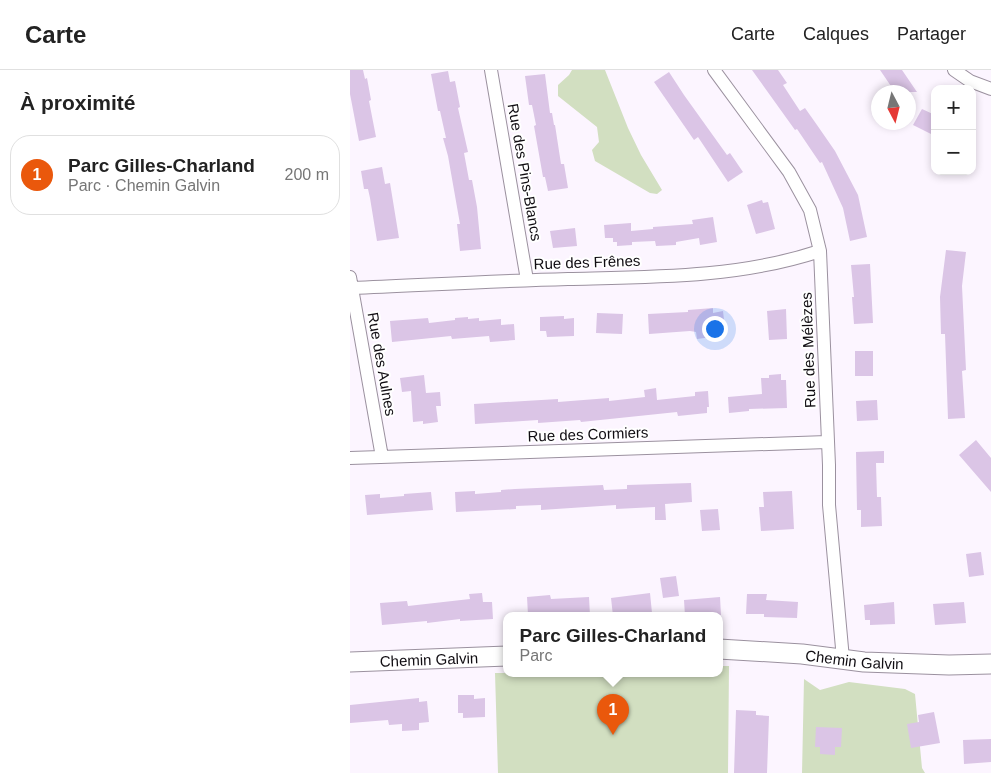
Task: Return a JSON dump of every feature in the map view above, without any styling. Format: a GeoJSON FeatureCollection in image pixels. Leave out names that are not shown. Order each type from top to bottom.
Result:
{"type":"FeatureCollection","features":[{"type":"Feature","properties":{"kind":"street","name":"Rue des Pins-Blancs"},"geometry":{"type":"LineString","coordinates":[[491,70],[527,280]]}},
{"type":"Feature","properties":{"kind":"street","name":"Rue des Mélèzes"},"geometry":{"type":"LineString","coordinates":[[714,70],[793,179],[810,210],[820,250],[829,505],[843,660]]}},
{"type":"Feature","properties":{"kind":"street"},"geometry":{"type":"LineString","coordinates":[[954,70],[970,81],[991,89]]}},
{"type":"Feature","properties":{"kind":"street","name":"Rue des Frênes"},"geometry":{"type":"LineString","coordinates":[[351,282],[692,276],[759,267],[793,260],[820,250]]}},
{"type":"Feature","properties":{"kind":"street","name":"Rue des Aulnes"},"geometry":{"type":"LineString","coordinates":[[351,282],[382,457]]}},
{"type":"Feature","properties":{"kind":"street","name":"Rue des Cormiers"},"geometry":{"type":"LineString","coordinates":[[350,458],[827,442]]}},
{"type":"Feature","properties":{"kind":"street","name":"Chemin Galvin"},"geometry":{"type":"LineString","coordinates":[[723,649],[802,654],[843,660],[901,664],[991,664]]}},
{"type":"Feature","properties":{"kind":"street","name":"Chemin Galvin"},"geometry":{"type":"LineString","coordinates":[[350,662],[503,656]]}},
{"type":"Feature","properties":{"kind":"green space"},"geometry":{"type":"Polygon","coordinates":[[[572,70],[605,70],[628,128],[641,155],[662,190],[657,194],[650,193],[595,161],[592,150],[599,142],[597,127],[558,96],[558,85],[572,70]]]}},
{"type":"Feature","properties":{"kind":"green space"},"geometry":{"type":"Polygon","coordinates":[[[723,666],[729,666],[728,773],[498,773],[495,673],[503,673],[503,677],[723,677],[723,666]]]}},
{"type":"Feature","properties":{"kind":"green space"},"geometry":{"type":"Polygon","coordinates":[[[804,679],[820,690],[849,682],[905,689],[915,694],[922,768],[925,773],[802,773],[804,679]]]}},
{"type":"Feature","properties":{"kind":"building"},"geometry":{"type":"Polygon","coordinates":[[[350,70],[363,70],[365,79],[367,78],[376,137],[359,141],[350,94],[350,70]]]}},
{"type":"Feature","properties":{"kind":"building"},"geometry":{"type":"Polygon","coordinates":[[[752,70],[778,70],[787,83],[783,85],[800,111],[805,108],[835,151],[858,195],[867,237],[850,241],[843,208],[822,162],[820,163],[797,129],[795,130],[752,70]]]}},
{"type":"Feature","properties":{"kind":"building"},"geometry":{"type":"Polygon","coordinates":[[[880,70],[902,70],[912,85],[890,85],[880,70]]]}},
{"type":"Feature","properties":{"kind":"building"},"geometry":{"type":"Polygon","coordinates":[[[448,71],[450,82],[455,81],[460,107],[458,108],[468,152],[464,153],[477,207],[481,249],[460,251],[457,224],[460,224],[443,138],[446,138],[440,111],[438,111],[431,74],[448,71]]]}},
{"type":"Feature","properties":{"kind":"building"},"geometry":{"type":"Polygon","coordinates":[[[669,72],[727,155],[730,153],[743,172],[728,182],[698,137],[694,140],[654,82],[669,72]]]}},
{"type":"Feature","properties":{"kind":"building"},"geometry":{"type":"Polygon","coordinates":[[[545,74],[550,113],[552,113],[555,125],[561,164],[564,164],[568,188],[548,191],[545,177],[543,177],[534,126],[536,125],[532,105],[529,105],[525,76],[545,74]]]}},
{"type":"Feature","properties":{"kind":"building"},"geometry":{"type":"Polygon","coordinates":[[[922,109],[931,113],[931,134],[916,126],[916,120],[922,109]]]}},
{"type":"Feature","properties":{"kind":"building"},"geometry":{"type":"Polygon","coordinates":[[[382,167],[385,184],[390,183],[399,238],[377,241],[368,189],[364,189],[361,171],[382,167]]]}},
{"type":"Feature","properties":{"kind":"building"},"geometry":{"type":"Polygon","coordinates":[[[762,200],[763,203],[768,202],[775,229],[756,234],[747,205],[762,200]]]}},
{"type":"Feature","properties":{"kind":"building"},"geometry":{"type":"Polygon","coordinates":[[[713,217],[717,242],[700,245],[699,238],[676,242],[676,245],[656,246],[655,241],[632,242],[632,245],[617,246],[617,242],[613,242],[613,238],[605,238],[604,225],[631,223],[631,231],[653,229],[653,227],[693,224],[692,220],[713,217]]]}},
{"type":"Feature","properties":{"kind":"building"},"geometry":{"type":"Polygon","coordinates":[[[575,228],[577,246],[553,248],[550,231],[575,228]]]}},
{"type":"Feature","properties":{"kind":"building"},"geometry":{"type":"Polygon","coordinates":[[[946,250],[966,252],[962,286],[966,370],[962,371],[965,418],[948,419],[945,334],[941,334],[940,297],[946,250]]]}},
{"type":"Feature","properties":{"kind":"building"},"geometry":{"type":"Polygon","coordinates":[[[870,264],[873,323],[854,324],[851,265],[870,264]]]}},
{"type":"Feature","properties":{"kind":"building"},"geometry":{"type":"Polygon","coordinates":[[[713,308],[713,313],[723,311],[725,329],[711,330],[712,337],[697,339],[696,332],[690,331],[649,334],[648,314],[688,312],[688,310],[713,308]]]}},
{"type":"Feature","properties":{"kind":"building"},"geometry":{"type":"Polygon","coordinates":[[[786,309],[787,339],[769,340],[767,311],[786,309]]]}},
{"type":"Feature","properties":{"kind":"building"},"geometry":{"type":"Polygon","coordinates":[[[597,313],[623,314],[622,334],[596,333],[597,313]]]}},
{"type":"Feature","properties":{"kind":"building"},"geometry":{"type":"Polygon","coordinates":[[[564,316],[564,319],[574,318],[574,336],[547,337],[546,331],[540,331],[540,317],[564,316]]]}},
{"type":"Feature","properties":{"kind":"building"},"geometry":{"type":"Polygon","coordinates":[[[468,317],[468,319],[479,318],[479,321],[501,319],[501,325],[514,324],[515,340],[490,342],[489,336],[452,339],[451,336],[392,342],[390,321],[428,318],[429,323],[468,317]]]}},
{"type":"Feature","properties":{"kind":"building"},"geometry":{"type":"Polygon","coordinates":[[[855,351],[873,351],[873,376],[855,376],[855,351]]]}},
{"type":"Feature","properties":{"kind":"building"},"geometry":{"type":"Polygon","coordinates":[[[781,374],[781,380],[786,380],[787,408],[749,409],[749,411],[729,413],[728,397],[762,394],[761,378],[769,378],[769,375],[781,374]]]}},
{"type":"Feature","properties":{"kind":"building"},"geometry":{"type":"Polygon","coordinates":[[[424,375],[426,393],[440,392],[441,406],[436,406],[438,422],[423,424],[423,421],[413,422],[411,391],[402,392],[400,378],[424,375]]]}},
{"type":"Feature","properties":{"kind":"building"},"geometry":{"type":"Polygon","coordinates":[[[656,388],[657,400],[695,396],[695,392],[708,391],[709,407],[707,407],[707,413],[678,416],[677,412],[581,422],[580,420],[538,423],[538,420],[475,424],[474,404],[558,399],[558,402],[609,398],[609,401],[645,397],[644,390],[656,388]]]}},
{"type":"Feature","properties":{"kind":"building"},"geometry":{"type":"Polygon","coordinates":[[[877,400],[878,420],[857,421],[856,401],[877,400]]]}},
{"type":"Feature","properties":{"kind":"building"},"geometry":{"type":"Polygon","coordinates":[[[976,440],[991,458],[991,492],[959,455],[976,440]]]}},
{"type":"Feature","properties":{"kind":"building"},"geometry":{"type":"Polygon","coordinates":[[[884,451],[884,463],[876,463],[877,497],[881,497],[882,526],[861,527],[861,510],[857,510],[856,452],[884,451]]]}},
{"type":"Feature","properties":{"kind":"building"},"geometry":{"type":"Polygon","coordinates":[[[691,483],[692,502],[665,504],[666,520],[655,520],[655,507],[616,509],[616,505],[541,510],[541,505],[516,506],[516,509],[456,512],[455,492],[475,491],[475,494],[515,489],[603,485],[604,490],[627,489],[627,485],[691,483]]]}},
{"type":"Feature","properties":{"kind":"building"},"geometry":{"type":"Polygon","coordinates":[[[792,491],[794,529],[761,531],[759,507],[764,507],[763,492],[792,491]]]}},
{"type":"Feature","properties":{"kind":"building"},"geometry":{"type":"Polygon","coordinates":[[[431,492],[433,510],[367,515],[365,495],[380,494],[380,498],[431,492]]]}},
{"type":"Feature","properties":{"kind":"building"},"geometry":{"type":"Polygon","coordinates":[[[718,509],[720,530],[702,531],[700,510],[718,509]]]}},
{"type":"Feature","properties":{"kind":"building"},"geometry":{"type":"Polygon","coordinates":[[[981,552],[984,575],[969,577],[966,554],[981,552]]]}},
{"type":"Feature","properties":{"kind":"building"},"geometry":{"type":"Polygon","coordinates":[[[676,576],[679,596],[663,598],[660,578],[676,576]]]}},
{"type":"Feature","properties":{"kind":"building"},"geometry":{"type":"Polygon","coordinates":[[[482,593],[483,602],[492,602],[493,619],[460,621],[460,619],[382,625],[380,603],[407,601],[408,606],[470,599],[469,594],[482,593]]]}},
{"type":"Feature","properties":{"kind":"building"},"geometry":{"type":"Polygon","coordinates":[[[650,593],[652,612],[613,612],[611,598],[650,593]]]}},
{"type":"Feature","properties":{"kind":"building"},"geometry":{"type":"Polygon","coordinates":[[[747,594],[767,594],[766,600],[798,602],[797,618],[764,617],[764,614],[746,614],[747,594]]]}},
{"type":"Feature","properties":{"kind":"building"},"geometry":{"type":"Polygon","coordinates":[[[550,595],[551,599],[589,597],[590,612],[528,612],[527,597],[550,595]]]}},
{"type":"Feature","properties":{"kind":"building"},"geometry":{"type":"Polygon","coordinates":[[[720,597],[721,612],[685,612],[684,600],[720,597]]]}},
{"type":"Feature","properties":{"kind":"building"},"geometry":{"type":"Polygon","coordinates":[[[894,602],[895,624],[870,625],[870,620],[865,620],[864,605],[894,602]]]}},
{"type":"Feature","properties":{"kind":"building"},"geometry":{"type":"Polygon","coordinates":[[[964,602],[966,623],[935,625],[933,604],[964,602]]]}},
{"type":"Feature","properties":{"kind":"building"},"geometry":{"type":"Polygon","coordinates":[[[458,695],[474,695],[474,699],[485,698],[485,717],[463,718],[463,713],[458,713],[458,695]]]}},
{"type":"Feature","properties":{"kind":"building"},"geometry":{"type":"Polygon","coordinates":[[[419,698],[419,702],[427,701],[429,722],[419,723],[419,730],[402,731],[402,724],[389,725],[388,720],[350,723],[350,705],[419,698]]]}},
{"type":"Feature","properties":{"kind":"building"},"geometry":{"type":"Polygon","coordinates":[[[736,710],[756,711],[756,715],[769,716],[767,773],[734,773],[736,710]]]}},
{"type":"Feature","properties":{"kind":"building"},"geometry":{"type":"Polygon","coordinates":[[[934,712],[940,743],[911,748],[907,724],[919,722],[918,715],[934,712]]]}},
{"type":"Feature","properties":{"kind":"building"},"geometry":{"type":"Polygon","coordinates":[[[816,727],[842,728],[841,747],[835,747],[835,755],[820,754],[820,747],[815,747],[816,727]]]}},
{"type":"Feature","properties":{"kind":"building"},"geometry":{"type":"Polygon","coordinates":[[[991,739],[991,762],[964,764],[963,740],[991,739]]]}},
{"type":"Feature","properties":{"kind":"place","name":"Parc Gilles-Charland"},"geometry":{"type":"Point","coordinates":[613,735]}}]}
